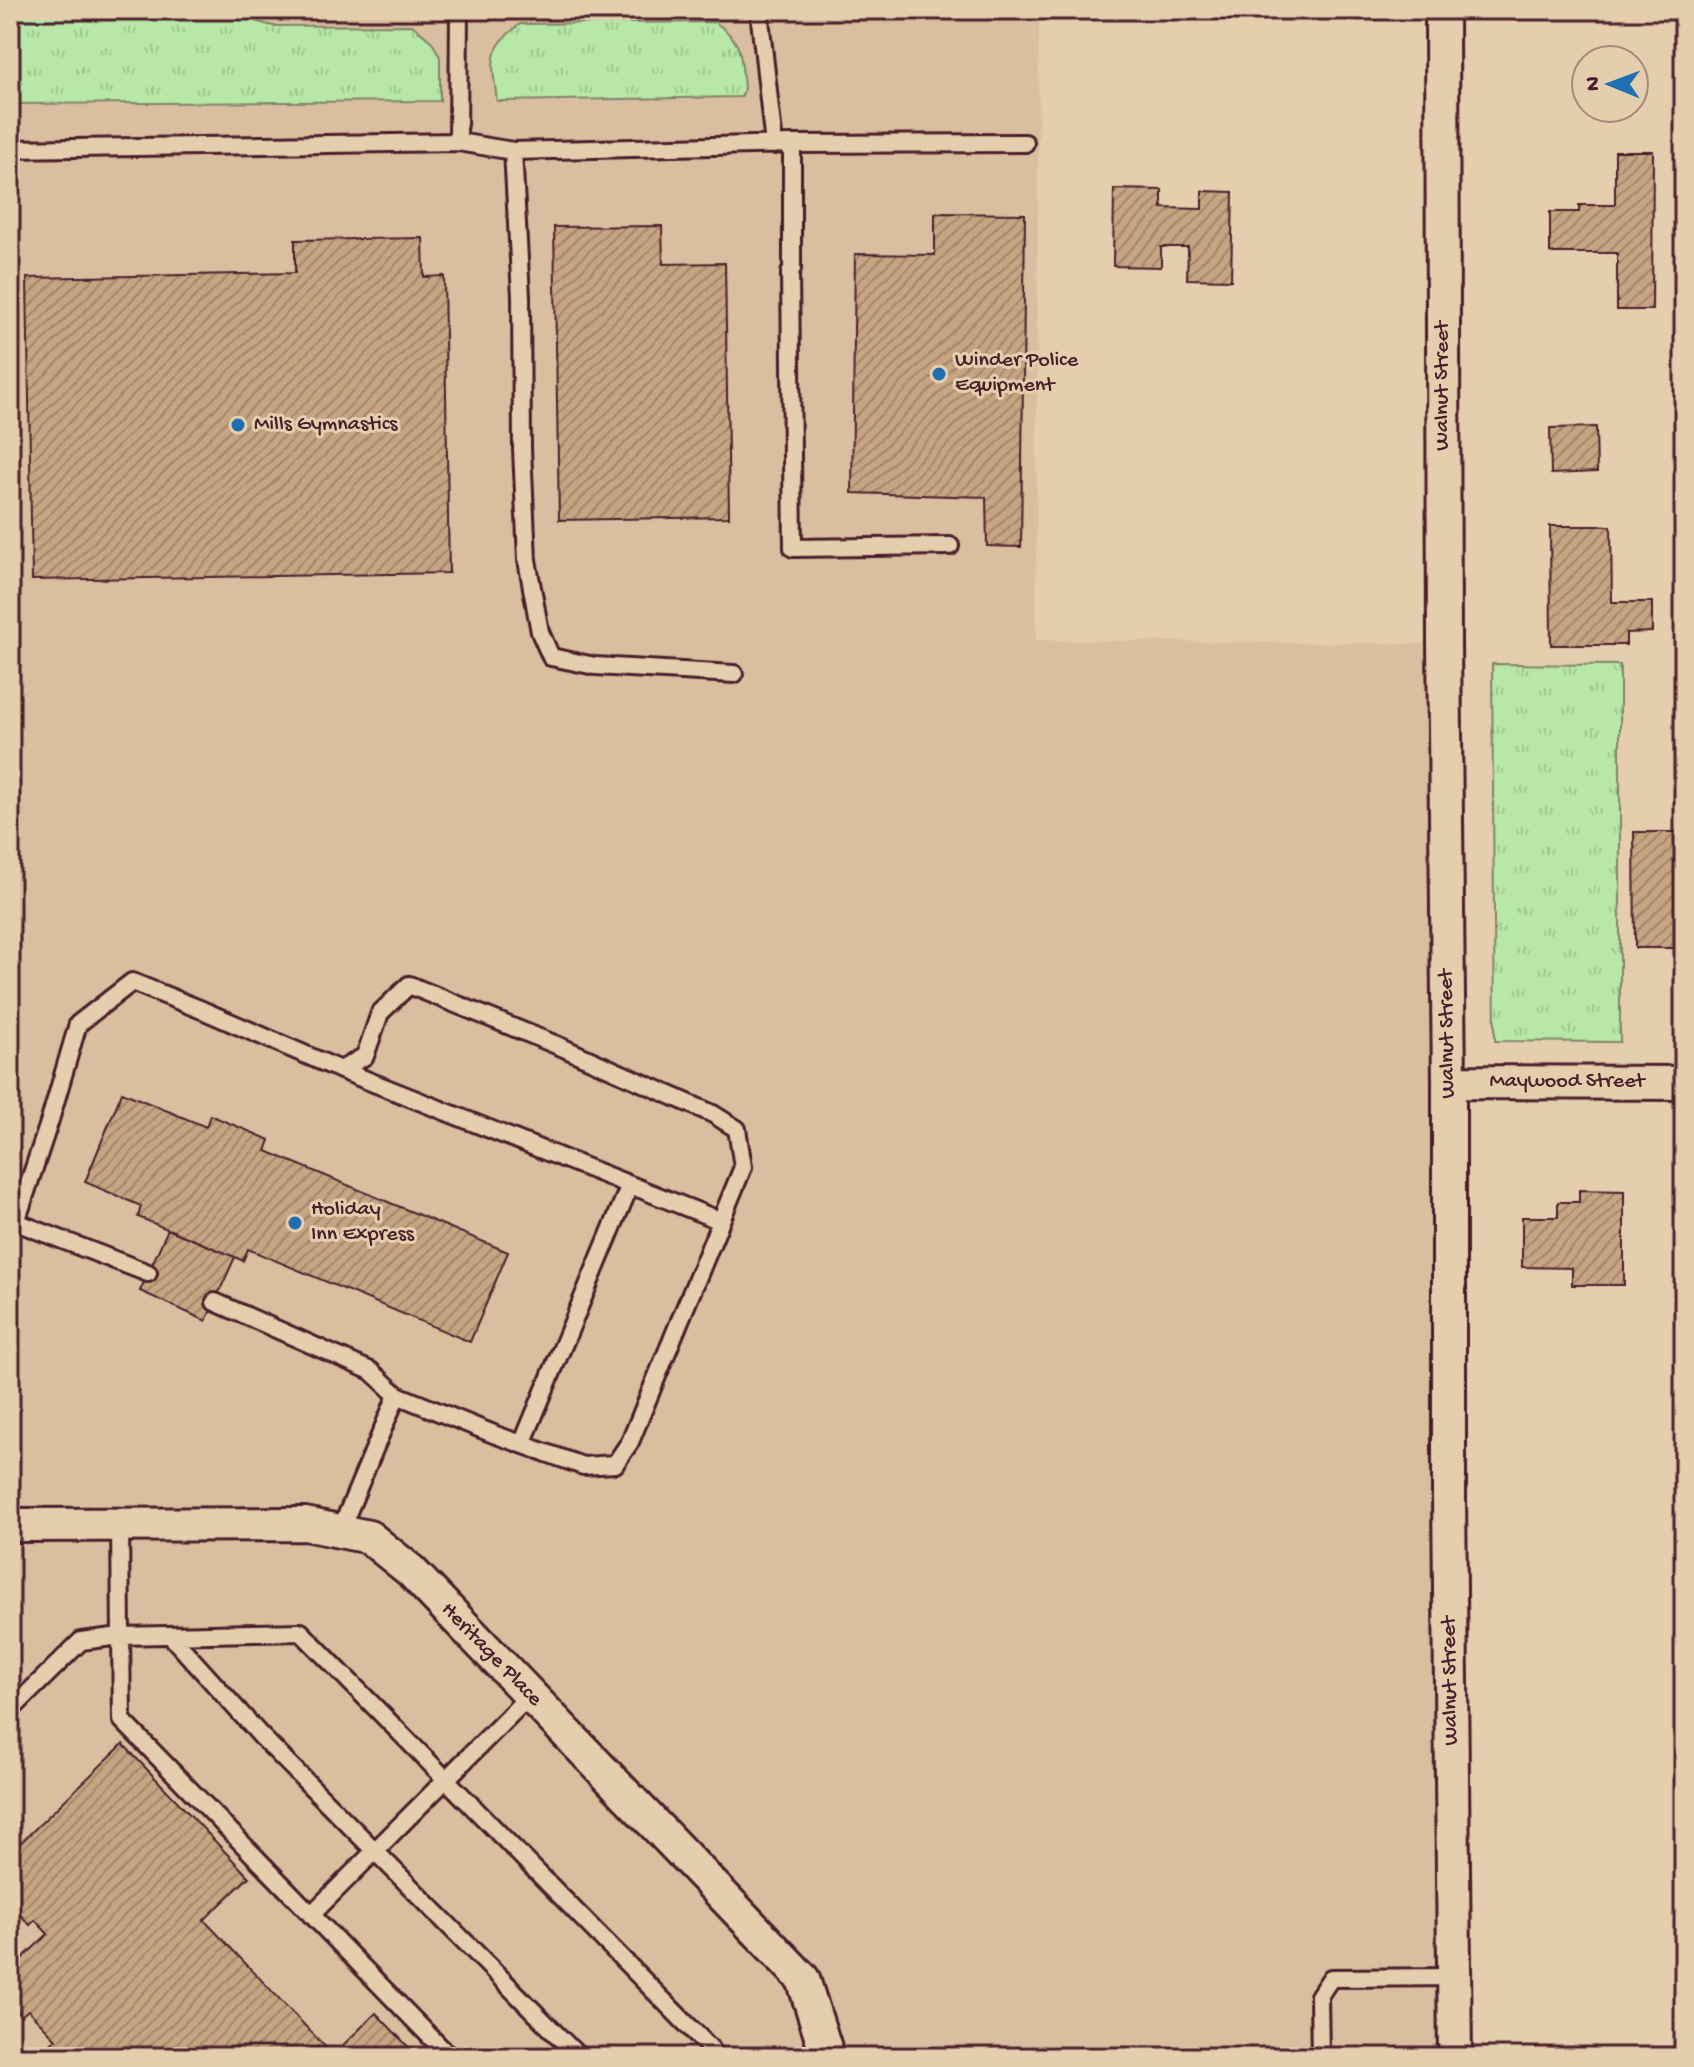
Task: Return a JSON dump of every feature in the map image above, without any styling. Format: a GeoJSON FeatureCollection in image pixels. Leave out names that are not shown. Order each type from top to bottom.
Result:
{"type":"FeatureCollection","features":[{"type":"Feature","properties":{"kind":"street","name":"Walnut Street"},"geometry":{"type":"LineString","coordinates":[[1442,10],[1449,1497],[1455,2057]]}},
{"type":"Feature","properties":{"kind":"street","name":"Maywood Street"},"geometry":{"type":"LineString","coordinates":[[1449,1082],[1684,1083]]}},
{"type":"Feature","properties":{"kind":"street","name":"Heritage Place"},"geometry":{"type":"LineString","coordinates":[[10,1525],[305,1524],[369,1537],[411,1571],[803,1979],[825,2048],[825,2057]]}},
{"type":"Feature","properties":{"kind":"lane"},"geometry":{"type":"LineString","coordinates":[[458,142],[459,10]]}},
{"type":"Feature","properties":{"kind":"lane"},"geometry":{"type":"LineString","coordinates":[[759,10],[774,145]]}},
{"type":"Feature","properties":{"kind":"lane"},"geometry":{"type":"LineString","coordinates":[[10,149],[458,142],[513,151],[792,144],[1025,143]]}},
{"type":"Feature","properties":{"kind":"lane"},"geometry":{"type":"LineString","coordinates":[[792,144],[793,548],[950,546]]}},
{"type":"Feature","properties":{"kind":"lane"},"geometry":{"type":"LineString","coordinates":[[513,151],[521,296],[522,449],[527,560],[540,632],[551,657],[595,666],[734,674]]}},
{"type":"Feature","properties":{"kind":"lane"},"geometry":{"type":"LineString","coordinates":[[148,1273],[13,1222],[50,1120],[78,1024],[132,982],[341,1070],[721,1221]]}},
{"type":"Feature","properties":{"kind":"lane"},"geometry":{"type":"LineString","coordinates":[[215,1302],[371,1371],[397,1395],[583,1466],[615,1464],[630,1442],[743,1167],[737,1129],[713,1114],[573,1052],[409,985],[380,1013],[365,1056],[341,1070]]}},
{"type":"Feature","properties":{"kind":"lane"},"geometry":{"type":"LineString","coordinates":[[522,1444],[630,1185]]}},
{"type":"Feature","properties":{"kind":"lane"},"geometry":{"type":"LineString","coordinates":[[340,1531],[397,1395]]}},
{"type":"Feature","properties":{"kind":"lane"},"geometry":{"type":"LineString","coordinates":[[120,1525],[122,1720],[450,2057]]}},
{"type":"Feature","properties":{"kind":"lane"},"geometry":{"type":"LineString","coordinates":[[10,1711],[81,1641],[121,1636],[301,1632],[711,2049],[711,2057]]}},
{"type":"Feature","properties":{"kind":"lane"},"geometry":{"type":"LineString","coordinates":[[170,1635],[260,1735],[579,2057]]}},
{"type":"Feature","properties":{"kind":"lane"},"geometry":{"type":"LineString","coordinates":[[311,1915],[530,1695]]}},
{"type":"Feature","properties":{"kind":"lane"},"geometry":{"type":"LineString","coordinates":[[1320,2057],[1319,1996],[1331,1978],[1455,1977]]}},
{"type":"Feature","properties":{"kind":"shaded area"},"geometry":{"type":"Polygon","coordinates":[[[10,10],[1039,10],[1036,640],[1444,644],[1455,2057],[10,2057],[10,10]]]}},
{"type":"Feature","properties":{"kind":"green space"},"geometry":{"type":"Polygon","coordinates":[[[10,10],[214,10],[273,26],[412,25],[432,42],[440,57],[440,101],[12,104],[10,10]]]}},
{"type":"Feature","properties":{"kind":"green space"},"geometry":{"type":"Polygon","coordinates":[[[715,22],[734,40],[740,52],[744,86],[741,97],[497,101],[493,66],[496,49],[520,24],[715,22]]]}},
{"type":"Feature","properties":{"kind":"green space"},"geometry":{"type":"Polygon","coordinates":[[[1492,664],[1620,665],[1620,1042],[1495,1041],[1492,664]]]}},
{"type":"Feature","properties":{"kind":"building"},"geometry":{"type":"Polygon","coordinates":[[[1615,151],[1653,151],[1652,310],[1617,310],[1617,253],[1550,253],[1550,212],[1579,212],[1579,205],[1615,205],[1615,151]]]}},
{"type":"Feature","properties":{"kind":"building"},"geometry":{"type":"Polygon","coordinates":[[[1114,189],[1162,190],[1162,208],[1202,209],[1202,191],[1233,192],[1231,280],[1187,279],[1188,247],[1161,247],[1161,267],[1113,266],[1114,189]]]}},
{"type":"Feature","properties":{"kind":"building","name":"Winder Police Equipment"},"geometry":{"type":"Polygon","coordinates":[[[935,213],[1025,214],[1021,547],[987,546],[986,497],[852,493],[855,254],[935,255],[935,213]]]}},
{"type":"Feature","properties":{"kind":"building"},"geometry":{"type":"Polygon","coordinates":[[[662,226],[663,264],[725,263],[729,517],[559,520],[554,227],[662,226]]]}},
{"type":"Feature","properties":{"kind":"building","name":"Mills Gymnastics"},"geometry":{"type":"Polygon","coordinates":[[[423,238],[424,277],[444,276],[449,573],[32,580],[27,278],[295,273],[295,240],[423,238]]]}},
{"type":"Feature","properties":{"kind":"building"},"geometry":{"type":"Polygon","coordinates":[[[1596,427],[1597,472],[1551,474],[1550,428],[1596,427]]]}},
{"type":"Feature","properties":{"kind":"building"},"geometry":{"type":"Polygon","coordinates":[[[1550,526],[1611,526],[1612,602],[1652,602],[1652,632],[1626,633],[1626,645],[1551,645],[1550,526]]]}},
{"type":"Feature","properties":{"kind":"building"},"geometry":{"type":"Polygon","coordinates":[[[1634,832],[1684,832],[1684,940],[1679,940],[1679,948],[1635,948],[1634,832]]]}},
{"type":"Feature","properties":{"kind":"building","name":"Holiday Inn Express"},"geometry":{"type":"Polygon","coordinates":[[[122,1092],[206,1127],[210,1115],[270,1140],[266,1151],[508,1252],[470,1342],[248,1249],[243,1261],[138,1217],[141,1206],[85,1182],[122,1092]]]}},
{"type":"Feature","properties":{"kind":"building"},"geometry":{"type":"Polygon","coordinates":[[[1579,1190],[1624,1191],[1624,1285],[1572,1285],[1572,1268],[1522,1267],[1522,1217],[1558,1217],[1558,1202],[1579,1202],[1579,1190]]]}},
{"type":"Feature","properties":{"kind":"building"},"geometry":{"type":"Polygon","coordinates":[[[168,1229],[235,1257],[206,1321],[140,1291],[168,1229]]]}},
{"type":"Feature","properties":{"kind":"building"},"geometry":{"type":"Polygon","coordinates":[[[123,1744],[249,1877],[204,1920],[333,2055],[376,2013],[418,2057],[37,2057],[56,2039],[28,2010],[21,2016],[10,2004],[10,1970],[48,1934],[35,1920],[30,1925],[10,1904],[10,1853],[123,1744]]]}},
{"type":"Feature","properties":{"kind":"place","name":"Winder Police Equipment"},"geometry":{"type":"Point","coordinates":[939,374]}},
{"type":"Feature","properties":{"kind":"place","name":"Mills Gymnastics"},"geometry":{"type":"Point","coordinates":[238,425]}},
{"type":"Feature","properties":{"kind":"place","name":"Holiday Inn Express"},"geometry":{"type":"Point","coordinates":[295,1223]}}]}
